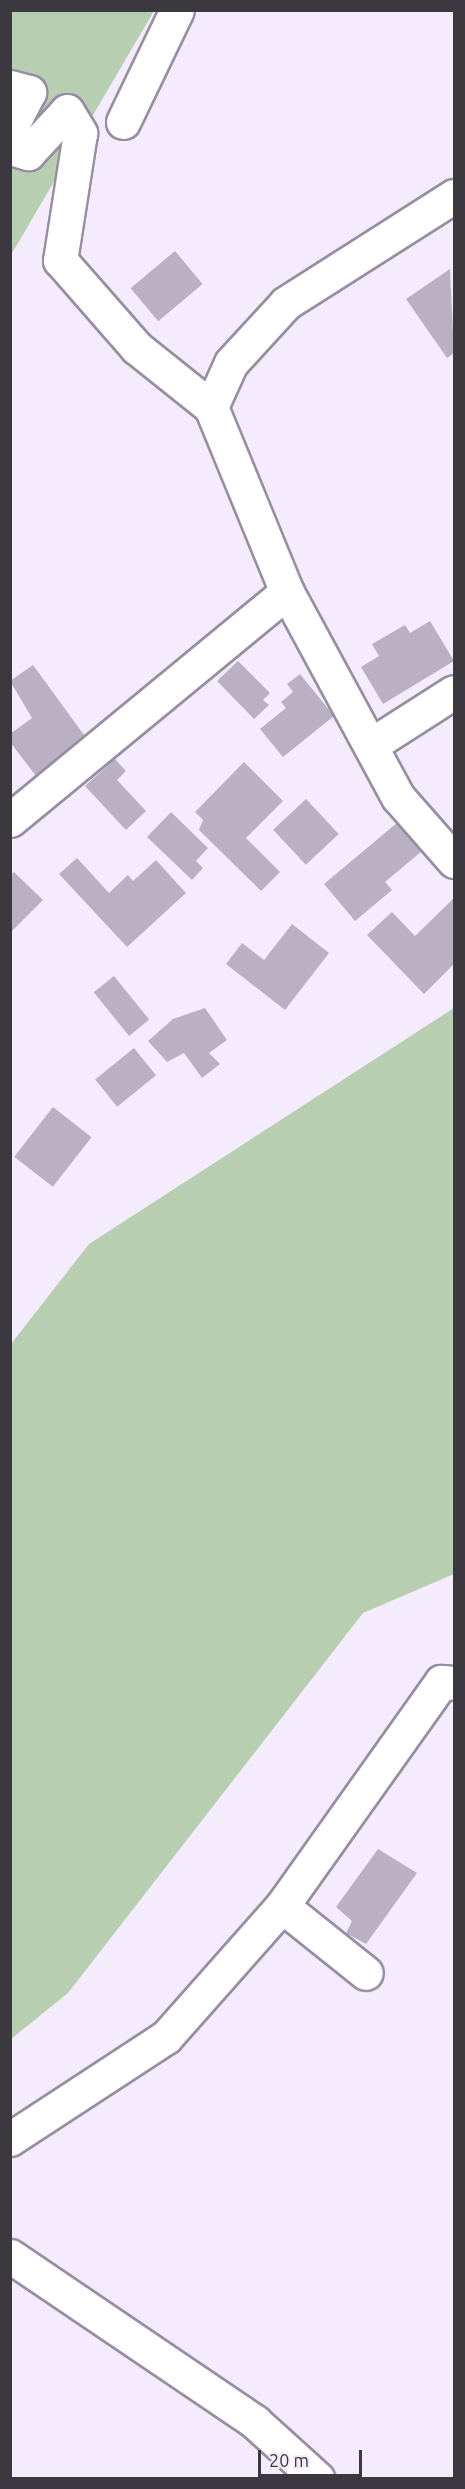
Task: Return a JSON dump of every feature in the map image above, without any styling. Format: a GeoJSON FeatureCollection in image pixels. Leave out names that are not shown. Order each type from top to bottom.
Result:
{"type":"FeatureCollection","features":[{"type":"Feature","properties":{"kind":"street"},"geometry":{"type":"LineString","coordinates":[[123,122],[177,10]]}},
{"type":"Feature","properties":{"kind":"street"},"geometry":{"type":"LineString","coordinates":[[10,87],[29,92],[10,129]]}},
{"type":"Feature","properties":{"kind":"street"},"geometry":{"type":"LineString","coordinates":[[10,148],[28,153],[67,111],[80,133],[60,260],[137,348],[211,407],[287,592],[398,797],[454,861]]}},
{"type":"Feature","properties":{"kind":"street"},"geometry":{"type":"LineString","coordinates":[[211,407],[231,363],[286,303],[454,196]]}},
{"type":"Feature","properties":{"kind":"street"},"geometry":{"type":"LineString","coordinates":[[10,820],[287,592]]}},
{"type":"Feature","properties":{"kind":"street"},"geometry":{"type":"LineString","coordinates":[[371,745],[454,692]]}},
{"type":"Feature","properties":{"kind":"street"},"geometry":{"type":"LineString","coordinates":[[10,2139],[166,2037],[282,1906],[441,1682],[454,1683]]}},
{"type":"Feature","properties":{"kind":"street"},"geometry":{"type":"LineString","coordinates":[[282,1906],[366,1973]]}},
{"type":"Feature","properties":{"kind":"street"},"geometry":{"type":"LineString","coordinates":[[10,2256],[255,2422],[317,2478]]}},
{"type":"Feature","properties":{"kind":"green space"},"geometry":{"type":"Polygon","coordinates":[[[11,11],[154,11],[11,255],[11,11]]]}},
{"type":"Feature","properties":{"kind":"green space"},"geometry":{"type":"Polygon","coordinates":[[[454,1008],[454,1574],[363,1613],[68,1993],[11,2039],[11,1344],[89,1244],[454,1008]]]}},
{"type":"Feature","properties":{"kind":"building"},"geometry":{"type":"Polygon","coordinates":[[[175,251],[203,284],[158,321],[131,288],[175,251]]]}},
{"type":"Feature","properties":{"kind":"building"},"geometry":{"type":"Polygon","coordinates":[[[450,269],[454,353],[447,358],[406,299],[450,269]]]}},
{"type":"Feature","properties":{"kind":"building"},"geometry":{"type":"Polygon","coordinates":[[[430,621],[454,661],[383,704],[361,667],[379,656],[372,644],[405,625],[410,633],[430,621]]]}},
{"type":"Feature","properties":{"kind":"building"},"geometry":{"type":"Polygon","coordinates":[[[238,661],[270,693],[263,700],[269,705],[254,719],[217,681],[238,661]]]}},
{"type":"Feature","properties":{"kind":"building"},"geometry":{"type":"Polygon","coordinates":[[[33,665],[87,739],[36,776],[10,742],[10,734],[32,718],[10,681],[33,665]]]}},
{"type":"Feature","properties":{"kind":"building"},"geometry":{"type":"Polygon","coordinates":[[[300,674],[334,716],[283,757],[260,729],[286,708],[281,702],[293,692],[287,684],[300,674]]]}},
{"type":"Feature","properties":{"kind":"building"},"geometry":{"type":"Polygon","coordinates":[[[115,759],[126,771],[117,780],[146,811],[126,830],[85,786],[115,759]]]}},
{"type":"Feature","properties":{"kind":"building"},"geometry":{"type":"Polygon","coordinates":[[[244,762],[283,801],[246,838],[280,872],[261,891],[199,830],[203,820],[195,812],[244,762]]]}},
{"type":"Feature","properties":{"kind":"building"},"geometry":{"type":"Polygon","coordinates":[[[306,799],[339,834],[306,865],[273,830],[306,799]]]}},
{"type":"Feature","properties":{"kind":"building"},"geometry":{"type":"Polygon","coordinates":[[[171,812],[208,848],[196,861],[203,868],[192,880],[147,837],[171,812]]]}},
{"type":"Feature","properties":{"kind":"building"},"geometry":{"type":"Polygon","coordinates":[[[398,822],[422,851],[385,882],[392,890],[355,921],[324,884],[398,822]]]}},
{"type":"Feature","properties":{"kind":"building"},"geometry":{"type":"Polygon","coordinates":[[[77,858],[109,893],[128,875],[133,881],[156,860],[186,893],[127,947],[59,874],[77,858]]]}},
{"type":"Feature","properties":{"kind":"building"},"geometry":{"type":"Polygon","coordinates":[[[14,872],[43,900],[10,933],[10,876],[14,872]]]}},
{"type":"Feature","properties":{"kind":"building"},"geometry":{"type":"Polygon","coordinates":[[[454,898],[454,964],[424,994],[367,935],[392,912],[415,936],[454,898]]]}},
{"type":"Feature","properties":{"kind":"building"},"geometry":{"type":"Polygon","coordinates":[[[292,924],[329,953],[285,1010],[226,964],[242,943],[264,960],[292,924]]]}},
{"type":"Feature","properties":{"kind":"building"},"geometry":{"type":"Polygon","coordinates":[[[114,976],[149,1020],[129,1036],[94,992],[114,976]]]}},
{"type":"Feature","properties":{"kind":"building"},"geometry":{"type":"Polygon","coordinates":[[[205,1008],[227,1040],[209,1053],[220,1064],[202,1078],[184,1053],[167,1062],[148,1041],[173,1019],[205,1008]]]}},
{"type":"Feature","properties":{"kind":"building"},"geometry":{"type":"Polygon","coordinates":[[[134,1048],[156,1075],[117,1107],[95,1079],[134,1048]]]}},
{"type":"Feature","properties":{"kind":"building"},"geometry":{"type":"Polygon","coordinates":[[[53,1107],[92,1137],[53,1187],[14,1157],[53,1107]]]}},
{"type":"Feature","properties":{"kind":"building"},"geometry":{"type":"Polygon","coordinates":[[[378,1849],[417,1873],[366,1944],[346,1933],[352,1921],[336,1907],[378,1849]]]}}]}
